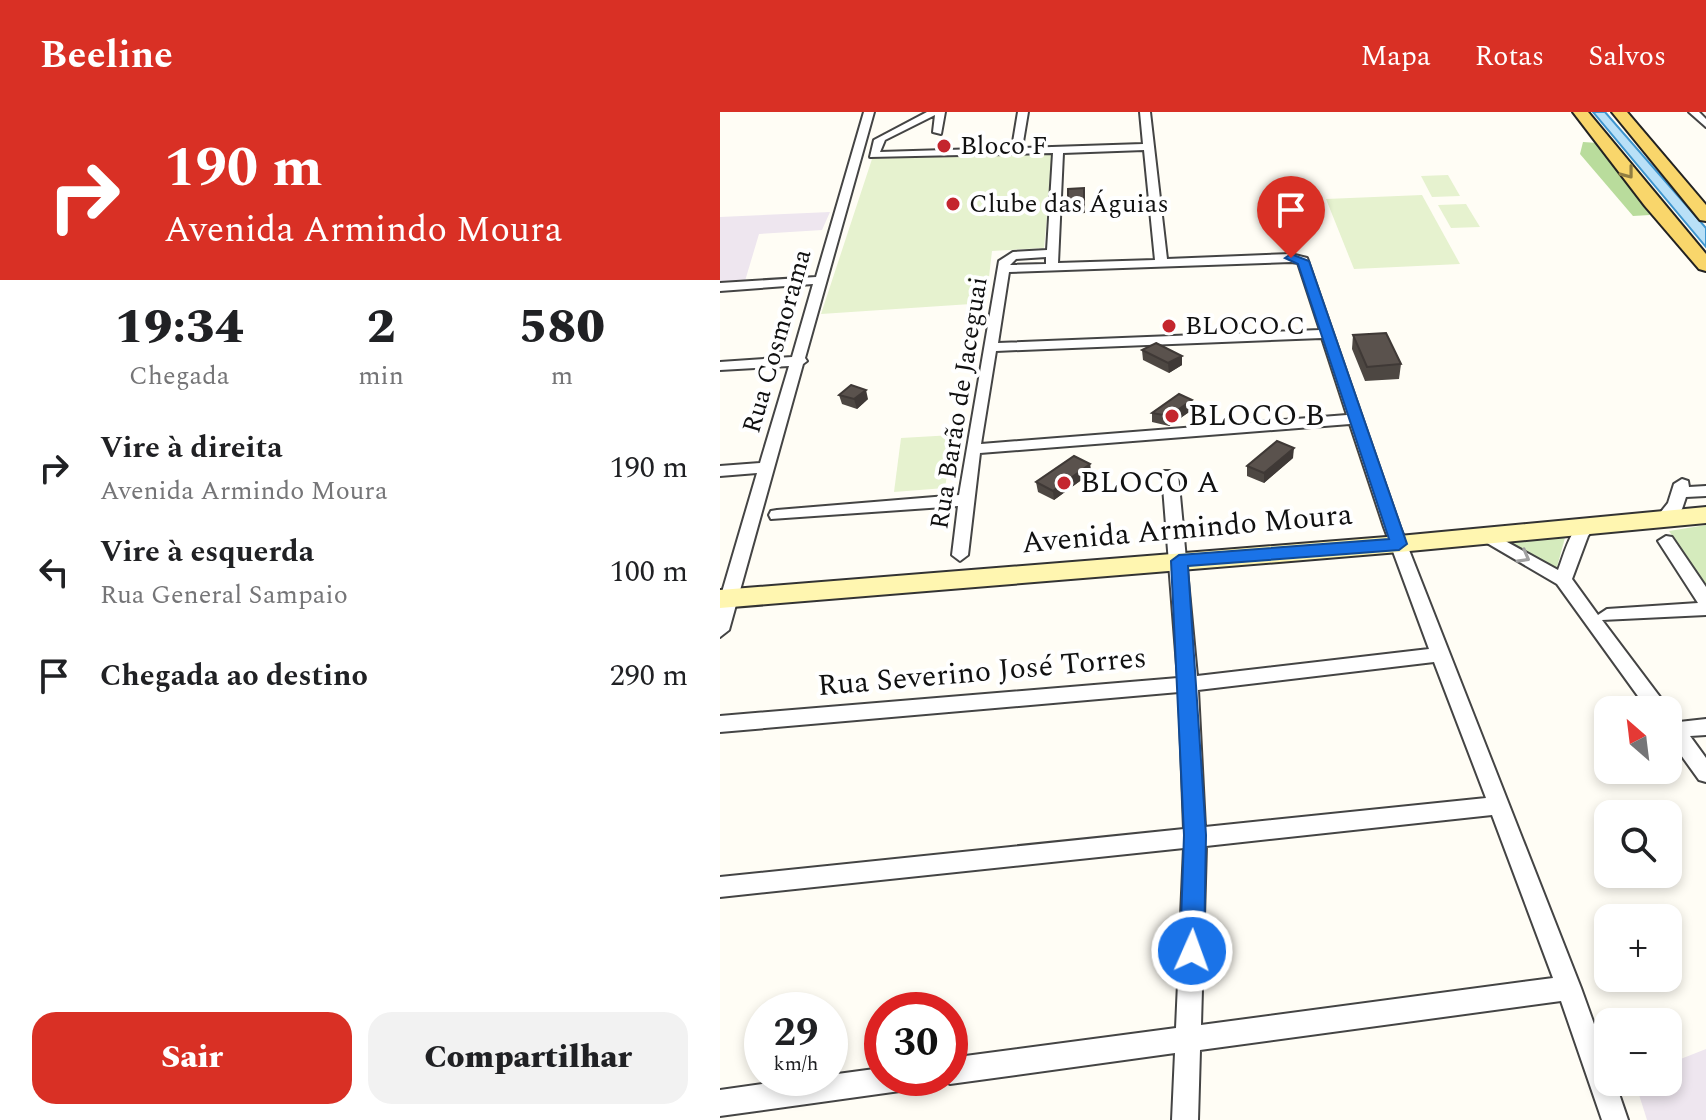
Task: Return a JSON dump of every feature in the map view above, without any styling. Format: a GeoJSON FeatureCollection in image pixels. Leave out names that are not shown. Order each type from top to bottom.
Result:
{"type":"FeatureCollection","features":[{"type":"Feature","properties":{"kind":"main road"},"geometry":{"type":"LineString","coordinates":[[1580,112],[1651,202],[1706,265]]}},
{"type":"Feature","properties":{"kind":"main road"},"geometry":{"type":"LineString","coordinates":[[1619,112],[1706,216]]}},
{"type":"Feature","properties":{"kind":"main road","name":"Avenida Armindo Moura"},"geometry":{"type":"LineString","coordinates":[[725,599],[1399,544],[1588,525],[1665,530],[1706,515]]}},
{"type":"Feature","properties":{"kind":"street","name":"Rua Cosmorama"},"geometry":{"type":"LineString","coordinates":[[720,630],[725,599],[769,467],[869,112]]}},
{"type":"Feature","properties":{"kind":"street"},"geometry":{"type":"LineString","coordinates":[[862,139],[921,112]]}},
{"type":"Feature","properties":{"kind":"street"},"geometry":{"type":"LineString","coordinates":[[938,132],[937,112],[882,138],[873,153],[881,156],[1150,147]]}},
{"type":"Feature","properties":{"kind":"street"},"geometry":{"type":"LineString","coordinates":[[1017,151],[1023,112]]}},
{"type":"Feature","properties":{"kind":"street"},"geometry":{"type":"LineString","coordinates":[[1145,112],[1161,262]]}},
{"type":"Feature","properties":{"kind":"street"},"geometry":{"type":"LineString","coordinates":[[1694,112],[1706,124]]}},
{"type":"Feature","properties":{"kind":"street"},"geometry":{"type":"LineString","coordinates":[[1058,150],[1053,260],[1161,262],[1300,259],[1399,544],[1569,988],[1615,1120]]}},
{"type":"Feature","properties":{"kind":"street","name":"Rua Barão de Jaceguai"},"geometry":{"type":"LineString","coordinates":[[960,555],[973,449],[1006,259],[1013,256],[1053,260]]}},
{"type":"Feature","properties":{"kind":"street"},"geometry":{"type":"LineString","coordinates":[[720,287],[822,280]]}},
{"type":"Feature","properties":{"kind":"street"},"geometry":{"type":"LineString","coordinates":[[990,347],[1328,334]]}},
{"type":"Feature","properties":{"kind":"street"},"geometry":{"type":"LineString","coordinates":[[720,366],[800,361]]}},
{"type":"Feature","properties":{"kind":"street"},"geometry":{"type":"LineString","coordinates":[[973,449],[1355,419]]}},
{"type":"Feature","properties":{"kind":"street"},"geometry":{"type":"LineString","coordinates":[[720,471],[769,467]]}},
{"type":"Feature","properties":{"kind":"street"},"geometry":{"type":"LineString","coordinates":[[1170,474],[1188,684],[1195,835],[1185,1120]]}},
{"type":"Feature","properties":{"kind":"street"},"geometry":{"type":"LineString","coordinates":[[1705,486],[1682,488],[1665,530],[1706,601]]}},
{"type":"Feature","properties":{"kind":"street"},"geometry":{"type":"LineString","coordinates":[[777,515],[966,500]]}},
{"type":"Feature","properties":{"kind":"street"},"geometry":{"type":"LineString","coordinates":[[1563,580],[1580,535],[1588,525]]}},
{"type":"Feature","properties":{"kind":"street"},"geometry":{"type":"LineString","coordinates":[[1483,536],[1563,580],[1649,696]]}},
{"type":"Feature","properties":{"kind":"street"},"geometry":{"type":"LineString","coordinates":[[1607,615],[1706,609]]}},
{"type":"Feature","properties":{"kind":"street","name":"Rua Severino José Torres"},"geometry":{"type":"LineString","coordinates":[[720,724],[1188,684],[1441,654]]}},
{"type":"Feature","properties":{"kind":"street"},"geometry":{"type":"LineString","coordinates":[[1682,726],[1706,727]]}},
{"type":"Feature","properties":{"kind":"street"},"geometry":{"type":"LineString","coordinates":[[1682,741],[1706,774]]}},
{"type":"Feature","properties":{"kind":"street"},"geometry":{"type":"LineString","coordinates":[[720,887],[1195,835],[1497,806]]}},
{"type":"Feature","properties":{"kind":"street"},"geometry":{"type":"LineString","coordinates":[[968,1069],[1569,988]]}},
{"type":"Feature","properties":{"kind":"street"},"geometry":{"type":"LineString","coordinates":[[720,1103],[864,1083]]}},
{"type":"Feature","properties":{"kind":"shaded area"},"geometry":{"type":"Polygon","coordinates":[[[830,212],[822,230],[759,234],[745,281],[720,282],[720,217],[830,212]]]}},
{"type":"Feature","properties":{"kind":"shaded area"},"geometry":{"type":"Polygon","coordinates":[[[1706,1049],[1706,1120],[1647,1120],[1639,1096],[1682,1096],[1682,1058],[1706,1049]]]}},
{"type":"Feature","properties":{"kind":"green space"},"geometry":{"type":"Polygon","coordinates":[[[1583,142],[1598,143],[1650,215],[1633,216],[1580,154],[1583,142]]]}},
{"type":"Feature","properties":{"kind":"green space","name":"Clube das Águias"},"geometry":{"type":"Polygon","coordinates":[[[1053,153],[1044,248],[992,251],[986,303],[821,314],[872,159],[1053,153]]]}},
{"type":"Feature","properties":{"kind":"green space"},"geometry":{"type":"Polygon","coordinates":[[[1448,175],[1460,196],[1432,197],[1421,176],[1448,175]]]}},
{"type":"Feature","properties":{"kind":"green space"},"geometry":{"type":"Polygon","coordinates":[[[1422,195],[1460,264],[1354,269],[1326,199],[1422,195]]]}},
{"type":"Feature","properties":{"kind":"green space"},"geometry":{"type":"Polygon","coordinates":[[[1466,204],[1480,227],[1451,228],[1438,205],[1466,204]]]}},
{"type":"Feature","properties":{"kind":"green space"},"geometry":{"type":"Polygon","coordinates":[[[953,435],[945,488],[894,492],[901,438],[953,435]]]}},
{"type":"Feature","properties":{"kind":"green space"},"geometry":{"type":"Polygon","coordinates":[[[1706,525],[1706,586],[1669,531],[1706,525]]]}},
{"type":"Feature","properties":{"kind":"green space"},"geometry":{"type":"Polygon","coordinates":[[[1566,534],[1557,567],[1553,569],[1505,540],[1566,534]]]}},
{"type":"Feature","properties":{"kind":"water"},"geometry":{"type":"Polygon","coordinates":[[[1593,112],[1605,112],[1706,228],[1706,247],[1593,112]]]}},
{"type":"Feature","properties":{"kind":"building"},"geometry":{"type":"Polygon","coordinates":[[[1084,188],[1084,204],[1068,205],[1068,189],[1084,188]]]}},
{"type":"Feature","properties":{"kind":"building"},"geometry":{"type":"Polygon","coordinates":[[[1386,333],[1401,364],[1367,367],[1353,335],[1386,333]]]}},
{"type":"Feature","properties":{"kind":"building"},"geometry":{"type":"Polygon","coordinates":[[[1156,343],[1182,356],[1168,363],[1142,350],[1156,343]]]}},
{"type":"Feature","properties":{"kind":"building"},"geometry":{"type":"Polygon","coordinates":[[[851,385],[866,390],[854,399],[839,395],[851,385]]]}},
{"type":"Feature","properties":{"kind":"building"},"geometry":{"type":"Polygon","coordinates":[[[1179,394],[1192,400],[1169,416],[1152,413],[1179,394]]]}},
{"type":"Feature","properties":{"kind":"building"},"geometry":{"type":"Polygon","coordinates":[[[1277,441],[1294,448],[1264,473],[1247,466],[1277,441]]]}},
{"type":"Feature","properties":{"kind":"building"},"geometry":{"type":"Polygon","coordinates":[[[1074,456],[1090,464],[1053,491],[1036,482],[1074,456]]]}},
{"type":"Feature","properties":{"kind":"place","name":"Bloco F"},"geometry":{"type":"Point","coordinates":[944,146]}},
{"type":"Feature","properties":{"kind":"place","name":"Clube das Águias"},"geometry":{"type":"Point","coordinates":[953,204]}},
{"type":"Feature","properties":{"kind":"place","name":"BLOCO C"},"geometry":{"type":"Point","coordinates":[1169,326]}},
{"type":"Feature","properties":{"kind":"place","name":"BLOCO B"},"geometry":{"type":"Point","coordinates":[1172,416]}},
{"type":"Feature","properties":{"kind":"place","name":"BLOCO A"},"geometry":{"type":"Point","coordinates":[1064,483]}},
{"type":"Feature","properties":{"kind":"route"},"geometry":{"type":"LineString","coordinates":[[1192,951],[1195,835],[1179,561],[1399,544],[1303,261],[1291,258]]}}]}
